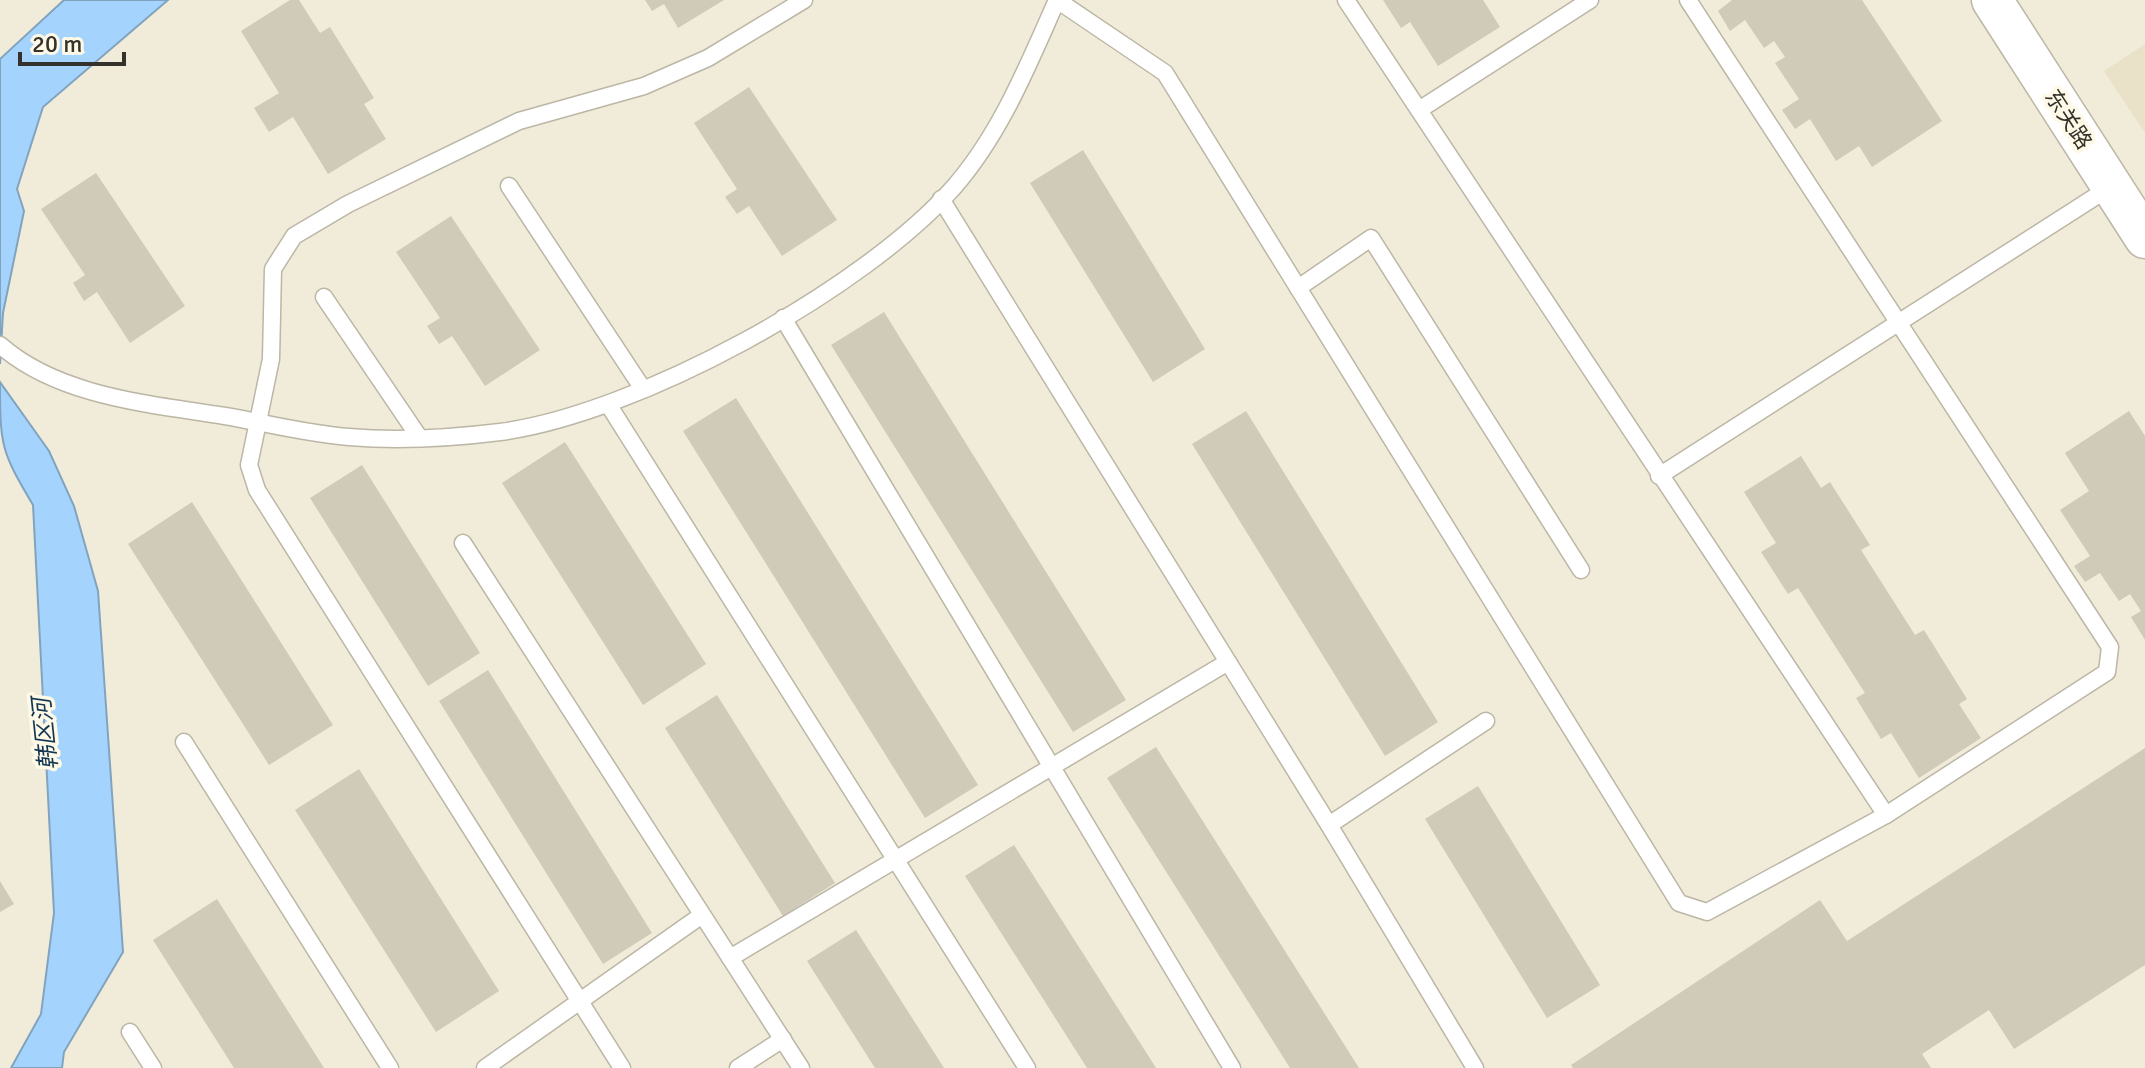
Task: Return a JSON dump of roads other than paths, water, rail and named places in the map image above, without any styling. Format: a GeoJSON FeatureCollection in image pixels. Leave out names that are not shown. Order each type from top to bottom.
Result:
{"type":"FeatureCollection","features":[{"type":"Feature","properties":{"kind":"street","name":"东关路"},"geometry":{"type":"LineString","coordinates":[[1992,0],[2145,238]]}},
{"type":"Feature","properties":{"kind":"lane"},"geometry":{"type":"LineString","coordinates":[[622,1068],[257,490],[249,465],[271,359],[273,269],[294,236],[348,204],[519,121],[644,86],[708,58],[804,0]]}},
{"type":"Feature","properties":{"kind":"lane"},"geometry":{"type":"LineString","coordinates":[[6,351],[81,389],[349,437],[502,432],[608,404],[698,366],[783,318],[886,251],[955,186],[1007,110],[1057,0],[1165,73],[1679,903],[1707,912],[1886,815],[2107,672],[2110,647],[1688,0]]}},
{"type":"Feature","properties":{"kind":"lane"},"geometry":{"type":"LineString","coordinates":[[1346,0],[1886,815]]}},
{"type":"Feature","properties":{"kind":"lane"},"geometry":{"type":"LineString","coordinates":[[1419,110],[1567,6],[1590,0]]}},
{"type":"Feature","properties":{"kind":"lane"},"geometry":{"type":"LineString","coordinates":[[509,186],[643,389]]}},
{"type":"Feature","properties":{"kind":"lane"},"geometry":{"type":"LineString","coordinates":[[1659,476],[2112,186]]}},
{"type":"Feature","properties":{"kind":"lane"},"geometry":{"type":"LineString","coordinates":[[941,199],[1329,825],[1475,1068]]}},
{"type":"Feature","properties":{"kind":"lane"},"geometry":{"type":"LineString","coordinates":[[1298,288],[1371,238],[1581,570]]}},
{"type":"Feature","properties":{"kind":"lane"},"geometry":{"type":"LineString","coordinates":[[324,297],[419,437]]}},
{"type":"Feature","properties":{"kind":"lane"},"geometry":{"type":"LineString","coordinates":[[783,318],[1232,1068]]}},
{"type":"Feature","properties":{"kind":"lane"},"geometry":{"type":"LineString","coordinates":[[608,404],[1027,1068]]}},
{"type":"Feature","properties":{"kind":"lane"},"geometry":{"type":"LineString","coordinates":[[463,543],[801,1068]]}},
{"type":"Feature","properties":{"kind":"lane"},"geometry":{"type":"LineString","coordinates":[[730,958],[1228,662]]}},
{"type":"Feature","properties":{"kind":"lane"},"geometry":{"type":"LineString","coordinates":[[1329,825],[1486,721]]}},
{"type":"Feature","properties":{"kind":"lane"},"geometry":{"type":"LineString","coordinates":[[184,742],[390,1068]]}},
{"type":"Feature","properties":{"kind":"lane"},"geometry":{"type":"LineString","coordinates":[[485,1068],[578,999],[702,915]]}},
{"type":"Feature","properties":{"kind":"lane"},"geometry":{"type":"LineString","coordinates":[[130,1032],[153,1068]]}},
{"type":"Feature","properties":{"kind":"lane"},"geometry":{"type":"LineString","coordinates":[[738,1068],[783,1039]]}},
{"type":"Feature","properties":{"kind":"water"},"geometry":{"type":"Polygon","coordinates":[[[64,0],[168,0],[43,107],[17,189],[24,211],[3,313],[0,364],[0,59],[64,0]]]}},
{"type":"Feature","properties":{"kind":"water","name":"韩区河"},"geometry":{"type":"Polygon","coordinates":[[[0,382],[49,451],[74,506],[98,591],[123,952],[64,1052],[62,1068],[11,1068],[41,1014],[54,913],[33,505],[4,447],[0,382]]]}}]}
